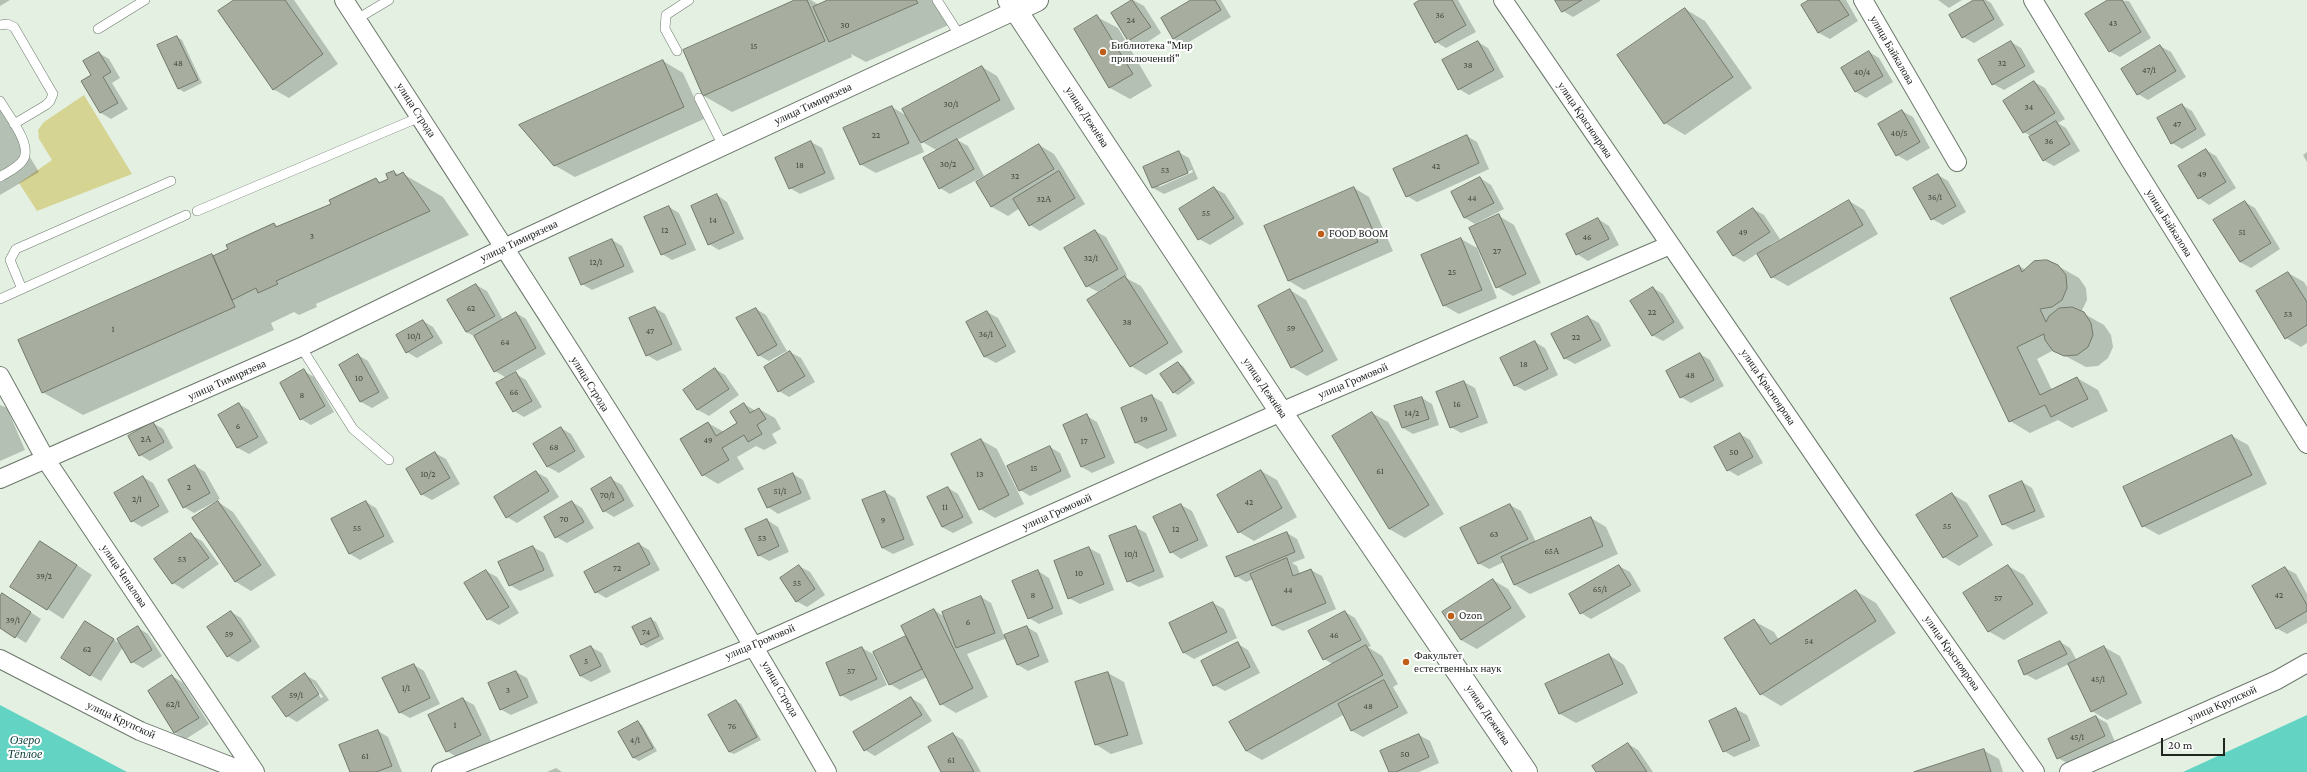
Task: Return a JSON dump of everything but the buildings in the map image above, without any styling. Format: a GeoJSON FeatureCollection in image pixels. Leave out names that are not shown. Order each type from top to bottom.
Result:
{"type":"FeatureCollection","features":[{"type":"Feature","properties":{"kind":"main road","name":"улица Тимирязева"},"geometry":{"type":"LineString","coordinates":[[1012,5],[1037,0]]}},
{"type":"Feature","properties":{"kind":"main road","name":"улица Дежнёва"},"geometry":{"type":"LineString","coordinates":[[1012,5],[1281,412],[1526,772]]}},
{"type":"Feature","properties":{"kind":"street","name":"улица Строда"},"geometry":{"type":"LineString","coordinates":[[344,0],[504,248],[755,646],[827,772]]}},
{"type":"Feature","properties":{"kind":"street","name":"улица Красноярова"},"geometry":{"type":"LineString","coordinates":[[1503,0],[1670,245],[2035,772]]}},
{"type":"Feature","properties":{"kind":"street","name":"улица Байкалова"},"geometry":{"type":"LineString","coordinates":[[1863,0],[1956,162]]}},
{"type":"Feature","properties":{"kind":"street","name":"улица Байкалова"},"geometry":{"type":"LineString","coordinates":[[2033,0],[2126,154],[2307,444]]}},
{"type":"Feature","properties":{"kind":"street","name":"улица Тимирязева"},"geometry":{"type":"LineString","coordinates":[[0,478],[46,460],[301,347],[504,248],[960,36],[1012,5]]}},
{"type":"Feature","properties":{"kind":"street","name":"улица Громовой"},"geometry":{"type":"LineString","coordinates":[[440,772],[755,646],[1281,412],[1670,245]]}},
{"type":"Feature","properties":{"kind":"street","name":"улица Чепалова"},"geometry":{"type":"LineString","coordinates":[[0,376],[46,460],[255,772]]}},
{"type":"Feature","properties":{"kind":"street","name":"улица Крупской"},"geometry":{"type":"LineString","coordinates":[[0,659],[140,730],[245,772]]}},
{"type":"Feature","properties":{"kind":"street","name":"улица Крупской"},"geometry":{"type":"LineString","coordinates":[[2069,772],[2277,680],[2307,663]]}},
{"type":"Feature","properties":{"kind":"lane"},"geometry":{"type":"LineString","coordinates":[[98,29],[145,0]]}},
{"type":"Feature","properties":{"kind":"lane"},"geometry":{"type":"LineString","coordinates":[[357,19],[389,0]]}},
{"type":"Feature","properties":{"kind":"lane"},"geometry":{"type":"LineString","coordinates":[[677,51],[665,28],[666,15],[689,0]]}},
{"type":"Feature","properties":{"kind":"lane"},"geometry":{"type":"LineString","coordinates":[[937,0],[960,36]]}},
{"type":"Feature","properties":{"kind":"lane"},"geometry":{"type":"LineString","coordinates":[[0,25],[7,24],[14,27],[53,94],[50,101],[14,124]]}},
{"type":"Feature","properties":{"kind":"lane"},"geometry":{"type":"LineString","coordinates":[[700,98],[724,146]]}},
{"type":"Feature","properties":{"kind":"lane"},"geometry":{"type":"LineString","coordinates":[[0,101],[26,146],[26,153],[19,165],[0,177]]}},
{"type":"Feature","properties":{"kind":"lane"},"geometry":{"type":"LineString","coordinates":[[197,210],[420,117]]}},
{"type":"Feature","properties":{"kind":"lane"},"geometry":{"type":"LineString","coordinates":[[22,289],[10,260],[16,249],[171,181]]}},
{"type":"Feature","properties":{"kind":"lane"},"geometry":{"type":"LineString","coordinates":[[0,299],[186,216]]}},
{"type":"Feature","properties":{"kind":"lane"},"geometry":{"type":"LineString","coordinates":[[301,347],[353,429],[389,460]]}},
{"type":"Feature","properties":{"kind":"shaded area"},"geometry":{"type":"Polygon","coordinates":[[[84,95],[132,174],[37,211],[19,183],[52,160],[39,139],[38,130],[44,122],[84,95]]]}},
{"type":"Feature","properties":{"kind":"water","name":"Озеро Тёплое"},"geometry":{"type":"Polygon","coordinates":[[[0,705],[127,772],[0,772],[0,705]]]}},
{"type":"Feature","properties":{"kind":"water"},"geometry":{"type":"Polygon","coordinates":[[[2307,715],[2307,772],[2183,772],[2307,715]]]}},
{"type":"Feature","properties":{"kind":"place","name":"Библиотека \"Мир приключений\""},"geometry":{"type":"Point","coordinates":[1103,52]}},
{"type":"Feature","properties":{"kind":"place","name":"FOOD BOOM"},"geometry":{"type":"Point","coordinates":[1321,234]}},
{"type":"Feature","properties":{"kind":"place","name":"Ozon"},"geometry":{"type":"Point","coordinates":[1451,616]}},
{"type":"Feature","properties":{"kind":"place","name":"Факультет естественных наук"},"geometry":{"type":"Point","coordinates":[1406,662]}}]}
